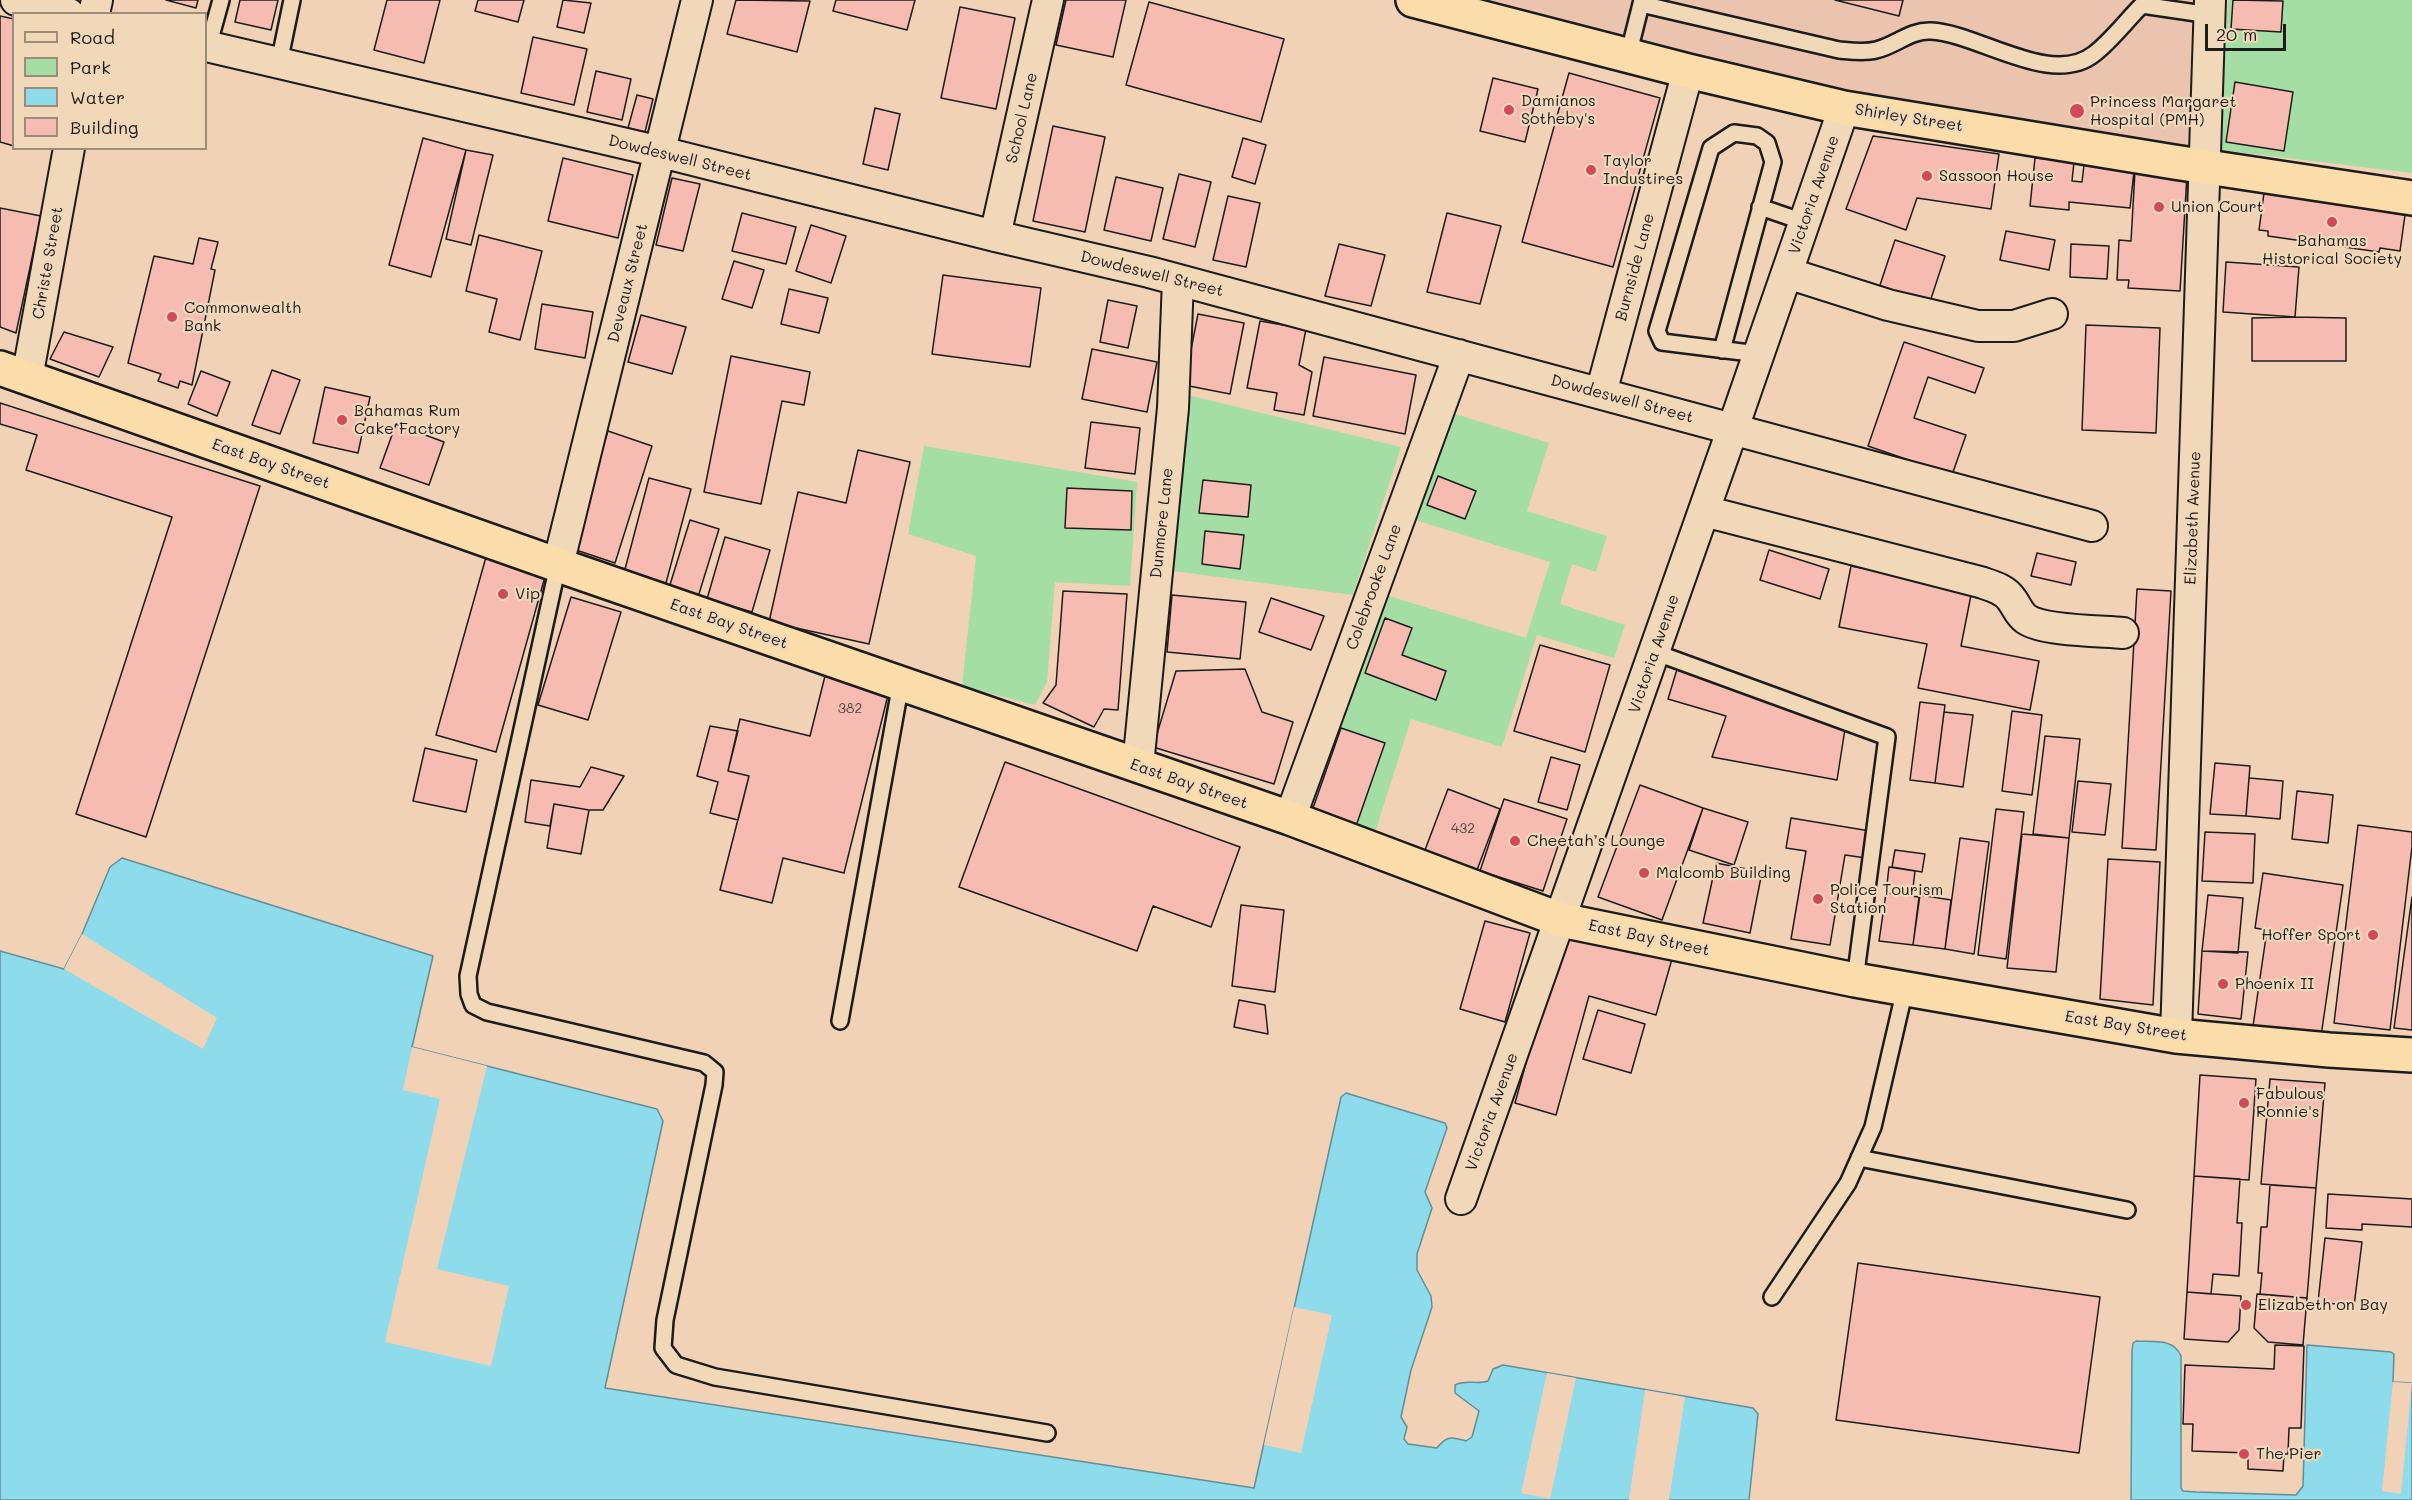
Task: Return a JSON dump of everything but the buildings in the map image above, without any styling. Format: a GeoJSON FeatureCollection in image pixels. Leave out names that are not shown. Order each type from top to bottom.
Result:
{"type":"FeatureCollection","features":[{"type":"Feature","properties":{"kind":"highway","name":"Shirley Street"},"geometry":{"type":"LineString","coordinates":[[1413,0],[1628,56],[1844,108],[2412,198]]}},
{"type":"Feature","properties":{"kind":"highway","name":"East Bay Street"},"geometry":{"type":"LineString","coordinates":[[14,373],[558,565],[1290,818],[1561,920],[1855,980],[2176,1036],[2412,1055]]}},
{"type":"Feature","properties":{"kind":"street"},"geometry":{"type":"LineString","coordinates":[[16,0],[61,12]]}},
{"type":"Feature","properties":{"kind":"street","name":"Deveaux Street"},"geometry":{"type":"LineString","coordinates":[[558,565],[661,152],[696,0]]}},
{"type":"Feature","properties":{"kind":"street","name":"School Lane"},"geometry":{"type":"LineString","coordinates":[[995,236],[1048,0]]}},
{"type":"Feature","properties":{"kind":"street","name":"Elizabeth Avenue"},"geometry":{"type":"LineString","coordinates":[[2176,1036],[2210,8]]}},
{"type":"Feature","properties":{"kind":"street","name":"Dowdeswell Street"},"geometry":{"type":"LineString","coordinates":[[207,46],[661,152],[1178,280],[2092,526]]}},
{"type":"Feature","properties":{"kind":"street","name":"Burnside Lane"},"geometry":{"type":"LineString","coordinates":[[1601,393],[1688,71]]}},
{"type":"Feature","properties":{"kind":"street","name":"Victoria Avenue"},"geometry":{"type":"LineString","coordinates":[[1461,1200],[1844,108]]}},
{"type":"Feature","properties":{"kind":"street","name":"Christe Street"},"geometry":{"type":"LineString","coordinates":[[14,373],[69,150]]}},
{"type":"Feature","properties":{"kind":"street"},"geometry":{"type":"LineString","coordinates":[[1787,273],[1887,305],[1978,326],[2014,326],[2052,314]]}},
{"type":"Feature","properties":{"kind":"street","name":"Dunmore Lane"},"geometry":{"type":"LineString","coordinates":[[1138,766],[1173,408],[1178,280]]}},
{"type":"Feature","properties":{"kind":"street","name":"Colebrooke Lane"},"geometry":{"type":"LineString","coordinates":[[1290,818],[1459,355]]}},
{"type":"Feature","properties":{"kind":"street"},"geometry":{"type":"LineString","coordinates":[[1704,511],[1980,582],[2000,589],[2012,599],[2026,620],[2041,625],[2123,633]]}},
{"type":"Feature","properties":{"kind":"lane"},"geometry":{"type":"LineString","coordinates":[[207,46],[221,0]]}},
{"type":"Feature","properties":{"kind":"lane"},"geometry":{"type":"LineString","coordinates":[[279,63],[292,0]]}},
{"type":"Feature","properties":{"kind":"lane"},"geometry":{"type":"LineString","coordinates":[[1628,56],[1641,2],[1839,50],[1857,52],[1876,50],[1918,32],[1940,32],[2045,64],[2071,65],[2093,55],[2142,5],[2210,8]]}},
{"type":"Feature","properties":{"kind":"lane"},"geometry":{"type":"LineString","coordinates":[[1722,350],[1773,162],[1767,143],[1757,136],[1734,133],[1711,148],[1658,331],[1662,342],[1722,350],[1758,354]]}},
{"type":"Feature","properties":{"kind":"lane"},"geometry":{"type":"LineString","coordinates":[[1760,207],[1804,222]]}},
{"type":"Feature","properties":{"kind":"lane"},"geometry":{"type":"LineString","coordinates":[[558,565],[468,976],[469,994],[473,1005],[487,1012],[704,1063],[715,1072],[712,1096],[665,1320],[663,1348],[676,1365],[715,1377],[1047,1433]]}},
{"type":"Feature","properties":{"kind":"lane"},"geometry":{"type":"LineString","coordinates":[[1654,652],[1887,737],[1855,980]]}},
{"type":"Feature","properties":{"kind":"lane"},"geometry":{"type":"LineString","coordinates":[[840,1021],[901,683]]}},
{"type":"Feature","properties":{"kind":"lane"},"geometry":{"type":"LineString","coordinates":[[1772,1297],[1848,1183],[1873,1126],[1905,989]]}},
{"type":"Feature","properties":{"kind":"lane"},"geometry":{"type":"LineString","coordinates":[[1859,1158],[2127,1210]]}},
{"type":"Feature","properties":{"kind":"shaded area","name":"Princess Margaret Hospital (PMH)"},"geometry":{"type":"Polygon","coordinates":[[[1484,0],[2197,0],[2191,151],[1732,71],[1484,0]]]}},
{"type":"Feature","properties":{"kind":"green space"},"geometry":{"type":"Polygon","coordinates":[[[2228,0],[2412,0],[2412,173],[2220,150],[2228,0]]]}},
{"type":"Feature","properties":{"kind":"green space"},"geometry":{"type":"Polygon","coordinates":[[[1188,395],[1401,447],[1353,595],[1173,571],[1179,471],[1188,395]]]}},
{"type":"Feature","properties":{"kind":"green space"},"geometry":{"type":"Polygon","coordinates":[[[1446,411],[1549,443],[1527,511],[1607,536],[1596,572],[1572,564],[1560,604],[1625,625],[1614,658],[1537,635],[1502,747],[1411,719],[1373,839],[1306,813],[1376,592],[1526,638],[1550,562],[1412,519],[1446,411]]]}},
{"type":"Feature","properties":{"kind":"green space"},"geometry":{"type":"Polygon","coordinates":[[[924,446],[1137,482],[1130,586],[1055,582],[1047,682],[1035,705],[962,686],[976,556],[908,534],[924,446]]]}},
{"type":"Feature","properties":{"kind":"water"},"geometry":{"type":"Polygon","coordinates":[[[122,858],[433,956],[412,1047],[657,1109],[663,1121],[605,1388],[1254,1488],[1341,1097],[1346,1093],[1445,1123],[1447,1128],[1425,1192],[1432,1208],[1417,1254],[1417,1270],[1431,1296],[1432,1307],[1411,1370],[1401,1417],[1407,1427],[1404,1439],[1408,1444],[1437,1448],[1447,1439],[1466,1441],[1472,1437],[1479,1411],[1455,1393],[1455,1385],[1463,1382],[1488,1381],[1493,1369],[1503,1365],[1753,1408],[1758,1414],[1749,1500],[0,1500],[0,951],[64,969],[82,934],[110,867],[122,858]]]}},
{"type":"Feature","properties":{"kind":"water"},"geometry":{"type":"Polygon","coordinates":[[[2156,1341],[2168,1344],[2178,1350],[2181,1356],[2181,1488],[2183,1491],[2196,1492],[2296,1495],[2303,1486],[2307,1345],[2391,1352],[2394,1354],[2393,1382],[2412,1383],[2412,1500],[2131,1500],[2132,1351],[2133,1343],[2156,1341]]]}},
{"type":"Feature","properties":{"kind":"pier"},"geometry":{"type":"Polygon","coordinates":[[[82,934],[217,1018],[203,1049],[64,969],[82,934]]]}},
{"type":"Feature","properties":{"kind":"pier"},"geometry":{"type":"Polygon","coordinates":[[[412,1047],[487,1066],[437,1269],[509,1286],[491,1366],[385,1342],[440,1099],[403,1090],[412,1047]]]}},
{"type":"Feature","properties":{"kind":"pier"},"geometry":{"type":"Polygon","coordinates":[[[1294,1307],[1332,1315],[1301,1453],[1264,1445],[1294,1307]]]}},
{"type":"Feature","properties":{"kind":"pier"},"geometry":{"type":"Polygon","coordinates":[[[1547,1373],[1576,1378],[1550,1499],[1521,1493],[1547,1373]]]}},
{"type":"Feature","properties":{"kind":"pier"},"geometry":{"type":"Polygon","coordinates":[[[2393,1382],[2412,1383],[2401,1494],[2382,1491],[2393,1382]]]}},
{"type":"Feature","properties":{"kind":"pier"},"geometry":{"type":"Polygon","coordinates":[[[1645,1390],[1685,1397],[1669,1500],[1629,1500],[1645,1390]]]}},
{"type":"Feature","properties":{"kind":"place","name":"Damianos Sotheby's"},"geometry":{"type":"Point","coordinates":[1509,110]}},
{"type":"Feature","properties":{"kind":"place","name":"Princess Margaret Hospital (PMH)"},"geometry":{"type":"Point","coordinates":[2077,111]}},
{"type":"Feature","properties":{"kind":"place","name":"Taylor Industires"},"geometry":{"type":"Point","coordinates":[1591,170]}},
{"type":"Feature","properties":{"kind":"place","name":"Sassoon House"},"geometry":{"type":"Point","coordinates":[1927,176]}},
{"type":"Feature","properties":{"kind":"place","name":"Union Court"},"geometry":{"type":"Point","coordinates":[2159,207]}},
{"type":"Feature","properties":{"kind":"place","name":"Bahamas Historical Society"},"geometry":{"type":"Point","coordinates":[2332,222]}},
{"type":"Feature","properties":{"kind":"place","name":"Commonwealth Bank"},"geometry":{"type":"Point","coordinates":[172,317]}},
{"type":"Feature","properties":{"kind":"place","name":"Bahamas Rum Cake Factory"},"geometry":{"type":"Point","coordinates":[342,420]}},
{"type":"Feature","properties":{"kind":"place","name":"Vip"},"geometry":{"type":"Point","coordinates":[503,594]}},
{"type":"Feature","properties":{"kind":"place","name":"Cheetah’s Lounge"},"geometry":{"type":"Point","coordinates":[1515,841]}},
{"type":"Feature","properties":{"kind":"place","name":"Malcomb Building"},"geometry":{"type":"Point","coordinates":[1644,873]}},
{"type":"Feature","properties":{"kind":"place","name":"Police Tourism Station"},"geometry":{"type":"Point","coordinates":[1818,899]}},
{"type":"Feature","properties":{"kind":"place","name":"Hoffer Sport"},"geometry":{"type":"Point","coordinates":[2373,935]}},
{"type":"Feature","properties":{"kind":"place","name":"Phoenix II"},"geometry":{"type":"Point","coordinates":[2223,984]}},
{"type":"Feature","properties":{"kind":"place","name":"Fabulous Ronnie's"},"geometry":{"type":"Point","coordinates":[2244,1103]}},
{"type":"Feature","properties":{"kind":"place","name":"Elizabeth on Bay"},"geometry":{"type":"Point","coordinates":[2246,1305]}},
{"type":"Feature","properties":{"kind":"place","name":"The Pier"},"geometry":{"type":"Point","coordinates":[2244,1454]}}]}
